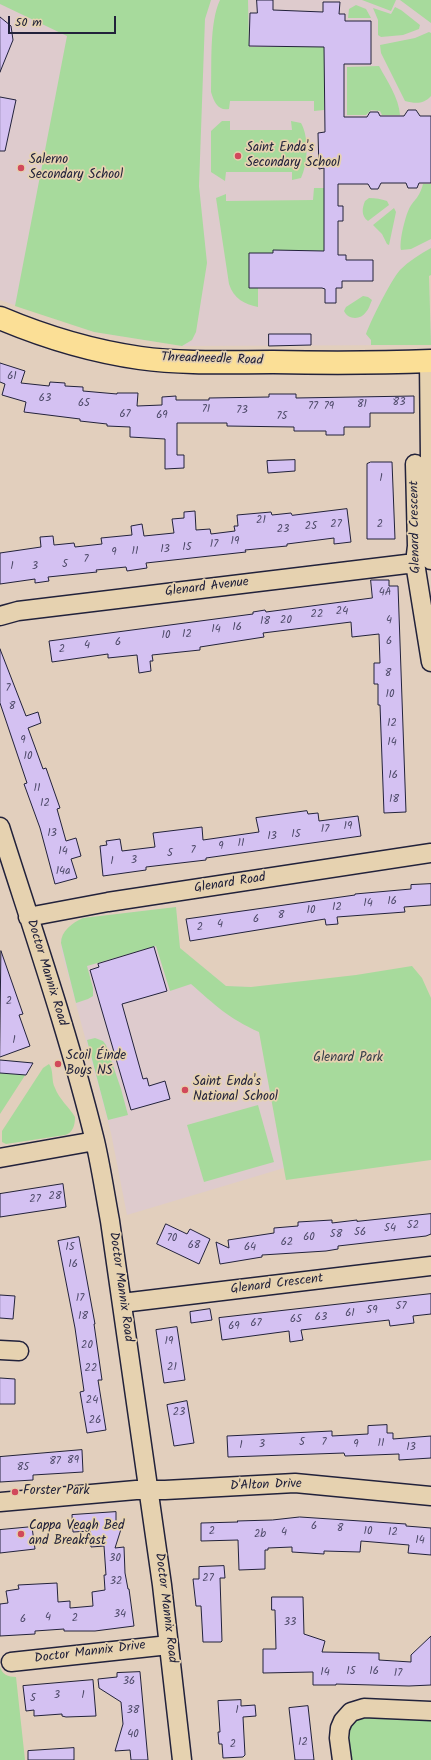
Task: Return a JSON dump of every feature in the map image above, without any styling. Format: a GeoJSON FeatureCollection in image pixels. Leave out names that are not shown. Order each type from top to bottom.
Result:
{"type":"FeatureCollection","features":[{"type":"Feature","properties":{"kind":"main road","name":"Threadneedle Road"},"geometry":{"type":"LineString","coordinates":[[0,318],[26,329],[67,343],[141,358],[200,362],[430,361]]}},
{"type":"Feature","properties":{"kind":"street"},"geometry":{"type":"LineString","coordinates":[[423,561],[430,361]]}},
{"type":"Feature","properties":{"kind":"street","name":"Glenard Crescent"},"geometry":{"type":"LineString","coordinates":[[415,464],[417,546],[423,561],[431,662]]}},
{"type":"Feature","properties":{"kind":"street","name":"Glenard Avenue"},"geometry":{"type":"LineString","coordinates":[[0,616],[18,611],[423,561]]}},
{"type":"Feature","properties":{"kind":"street","name":"Doctor Mannix Road"},"geometry":{"type":"LineString","coordinates":[[0,827],[64,1029],[95,1141],[110,1221],[149,1489],[182,1760]]}},
{"type":"Feature","properties":{"kind":"street","name":"Glenard Road"},"geometry":{"type":"LineString","coordinates":[[28,917],[108,902],[431,853]]}},
{"type":"Feature","properties":{"kind":"street"},"geometry":{"type":"LineString","coordinates":[[0,1158],[95,1141]]}},
{"type":"Feature","properties":{"kind":"street","name":"Glenard Crescent"},"geometry":{"type":"LineString","coordinates":[[122,1303],[431,1266]]}},
{"type":"Feature","properties":{"kind":"street"},"geometry":{"type":"LineString","coordinates":[[0,1350],[19,1351]]}},
{"type":"Feature","properties":{"kind":"street","name":"D'Alton Drive"},"geometry":{"type":"LineString","coordinates":[[0,1502],[149,1489],[165,1490],[295,1483],[431,1496]]}},
{"type":"Feature","properties":{"kind":"street","name":"Doctor Mannix Drive"},"geometry":{"type":"LineString","coordinates":[[12,1662],[169,1645]]}},
{"type":"Feature","properties":{"kind":"street"},"geometry":{"type":"LineString","coordinates":[[342,1760],[339,1738],[340,1728],[343,1721],[352,1712],[364,1708],[431,1711]]}},
{"type":"Feature","properties":{"kind":"shaded area","name":"Saint Enda's Secondary School"},"geometry":{"type":"Polygon","coordinates":[[[0,0],[431,0],[431,275],[429,276],[431,345],[182,346],[94,332],[0,300],[0,0]]]}},
{"type":"Feature","properties":{"kind":"shaded area","name":"Saint Enda's National School"},"geometry":{"type":"Polygon","coordinates":[[[176,907],[180,948],[226,986],[251,987],[284,1168],[127,1215],[111,1133],[61,949],[61,939],[70,926],[83,918],[176,907]]]}},
{"type":"Feature","properties":{"kind":"green space"},"geometry":{"type":"Polygon","coordinates":[[[0,0],[211,0],[205,19],[199,186],[207,263],[196,332],[192,340],[182,346],[94,332],[15,306],[67,36],[0,4],[0,0]]]}},
{"type":"Feature","properties":{"kind":"green space"},"geometry":{"type":"Polygon","coordinates":[[[220,0],[248,0],[249,47],[324,47],[324,110],[314,111],[314,101],[230,101],[229,109],[222,109],[217,105],[211,92],[211,58],[214,20],[216,9],[220,0]]]}},
{"type":"Feature","properties":{"kind":"green space"},"geometry":{"type":"Polygon","coordinates":[[[362,0],[396,0],[391,11],[362,0]]]}},
{"type":"Feature","properties":{"kind":"green space"},"geometry":{"type":"Polygon","coordinates":[[[400,0],[431,0],[431,23],[400,0]]]}},
{"type":"Feature","properties":{"kind":"green space"},"geometry":{"type":"Polygon","coordinates":[[[356,5],[366,9],[371,18],[348,18],[349,9],[356,5]]]}},
{"type":"Feature","properties":{"kind":"green space"},"geometry":{"type":"Polygon","coordinates":[[[395,7],[420,25],[419,29],[403,35],[381,37],[378,35],[378,20],[373,8],[391,14],[395,7]]]}},
{"type":"Feature","properties":{"kind":"green space"},"geometry":{"type":"Polygon","coordinates":[[[429,32],[431,33],[431,96],[426,101],[420,103],[405,101],[381,53],[380,45],[415,38],[429,32]]]}},
{"type":"Feature","properties":{"kind":"green space"},"geometry":{"type":"Polygon","coordinates":[[[379,66],[395,96],[400,115],[382,115],[380,111],[371,110],[366,115],[347,115],[347,67],[379,66]]]}},
{"type":"Feature","properties":{"kind":"green space"},"geometry":{"type":"Polygon","coordinates":[[[222,121],[230,121],[230,130],[292,130],[291,121],[301,123],[304,129],[307,150],[301,178],[292,180],[292,172],[226,172],[225,181],[211,172],[211,131],[222,121]]]}},
{"type":"Feature","properties":{"kind":"green space"},"geometry":{"type":"Polygon","coordinates":[[[423,184],[431,184],[431,239],[411,249],[401,250],[402,236],[409,209],[420,193],[423,184]]]}},
{"type":"Feature","properties":{"kind":"green space"},"geometry":{"type":"Polygon","coordinates":[[[314,188],[324,188],[324,254],[303,250],[274,250],[273,253],[249,253],[249,288],[258,288],[258,307],[240,300],[234,294],[229,284],[216,198],[226,194],[226,201],[313,200],[314,188]]]}},
{"type":"Feature","properties":{"kind":"green space"},"geometry":{"type":"Polygon","coordinates":[[[369,198],[387,201],[389,205],[368,221],[364,217],[363,209],[365,201],[369,198]]]}},
{"type":"Feature","properties":{"kind":"green space"},"geometry":{"type":"Polygon","coordinates":[[[394,208],[396,212],[389,245],[382,234],[373,225],[394,208]]]}},
{"type":"Feature","properties":{"kind":"green space"},"geometry":{"type":"Polygon","coordinates":[[[431,248],[431,275],[429,276],[431,345],[371,345],[371,340],[366,334],[396,275],[403,267],[431,248]]]}},
{"type":"Feature","properties":{"kind":"green space"},"geometry":{"type":"Polygon","coordinates":[[[363,296],[372,300],[364,315],[358,318],[348,316],[344,311],[346,307],[363,296]]]}},
{"type":"Feature","properties":{"kind":"green space","name":"Glenard Park"},"geometry":{"type":"Polygon","coordinates":[[[176,907],[180,948],[226,986],[251,987],[356,975],[412,966],[422,978],[431,998],[431,1160],[286,1180],[259,1032],[230,1016],[191,984],[170,991],[156,946],[87,966],[93,988],[93,996],[76,1003],[61,943],[61,939],[68,928],[83,918],[176,907]]]}},
{"type":"Feature","properties":{"kind":"green space"},"geometry":{"type":"Polygon","coordinates":[[[95,1038],[103,1041],[106,1045],[128,1115],[108,1120],[87,1040],[95,1038]]]}},
{"type":"Feature","properties":{"kind":"green space"},"geometry":{"type":"Polygon","coordinates":[[[0,1060],[33,1063],[0,1114],[0,1060]]]}},
{"type":"Feature","properties":{"kind":"green space"},"geometry":{"type":"Polygon","coordinates":[[[49,1064],[51,1066],[54,1085],[57,1092],[75,1117],[72,1131],[65,1135],[6,1144],[2,1142],[2,1131],[43,1068],[49,1064]]]}},
{"type":"Feature","properties":{"kind":"green space"},"geometry":{"type":"Polygon","coordinates":[[[258,1105],[274,1162],[204,1182],[187,1125],[258,1105]]]}},
{"type":"Feature","properties":{"kind":"green space"},"geometry":{"type":"Polygon","coordinates":[[[0,1667],[2,1672],[6,1675],[16,1677],[25,1760],[0,1760],[0,1667]]]}},
{"type":"Feature","properties":{"kind":"green space"},"geometry":{"type":"Polygon","coordinates":[[[361,1717],[431,1718],[431,1760],[351,1760],[348,1736],[349,1730],[355,1721],[361,1717]]]}},
{"type":"Feature","properties":{"kind":"building"},"geometry":{"type":"Polygon","coordinates":[[[257,0],[273,0],[273,10],[323,12],[323,2],[340,2],[339,14],[345,14],[345,21],[371,21],[371,64],[344,64],[344,117],[367,117],[370,112],[378,112],[380,116],[404,116],[408,110],[416,110],[420,116],[431,116],[431,183],[419,183],[417,188],[408,188],[406,183],[381,183],[378,189],[371,189],[368,184],[338,184],[338,206],[343,206],[343,221],[338,221],[338,255],[346,255],[346,260],[373,260],[373,281],[342,281],[342,288],[336,288],[336,303],[325,303],[325,289],[322,288],[249,288],[249,253],[273,253],[273,250],[324,251],[324,168],[319,169],[318,133],[325,132],[324,47],[249,46],[250,13],[257,13],[257,0]]]}},
{"type":"Feature","properties":{"kind":"building"},"geometry":{"type":"Polygon","coordinates":[[[0,17],[11,26],[13,40],[0,72],[0,17]]]}},
{"type":"Feature","properties":{"kind":"building"},"geometry":{"type":"Polygon","coordinates":[[[0,97],[16,100],[5,151],[0,151],[0,97]]]}},
{"type":"Feature","properties":{"kind":"building"},"geometry":{"type":"Polygon","coordinates":[[[269,334],[311,334],[311,345],[269,346],[269,334]]]}},
{"type":"Feature","properties":{"kind":"building"},"geometry":{"type":"Polygon","coordinates":[[[0,363],[25,371],[21,383],[49,386],[50,382],[65,383],[65,386],[83,387],[83,391],[117,394],[138,393],[137,406],[162,405],[162,397],[176,396],[176,400],[209,400],[209,398],[269,397],[269,394],[296,394],[296,398],[414,396],[414,413],[370,413],[370,427],[344,427],[344,435],[326,435],[326,431],[294,431],[294,427],[227,426],[227,423],[177,423],[177,455],[184,455],[184,468],[165,469],[165,439],[130,437],[130,427],[107,426],[107,424],[80,421],[80,419],[24,412],[26,402],[2,395],[5,384],[0,382],[0,363]]]}},
{"type":"Feature","properties":{"kind":"building"},"geometry":{"type":"Polygon","coordinates":[[[295,460],[295,471],[268,473],[267,461],[295,460]]]}},
{"type":"Feature","properties":{"kind":"building"},"geometry":{"type":"Polygon","coordinates":[[[371,462],[392,462],[395,539],[367,539],[367,464],[371,462]]]}},
{"type":"Feature","properties":{"kind":"building"},"geometry":{"type":"Polygon","coordinates":[[[347,509],[351,542],[334,544],[334,538],[287,544],[287,546],[245,550],[246,552],[146,563],[147,568],[127,571],[126,567],[96,570],[97,572],[48,577],[49,581],[35,583],[35,579],[0,584],[0,553],[41,547],[40,537],[53,536],[54,545],[74,543],[75,547],[102,544],[101,538],[132,535],[131,526],[142,524],[144,536],[174,533],[172,519],[184,518],[184,512],[195,511],[196,530],[210,529],[211,534],[235,531],[234,526],[238,526],[237,515],[271,512],[272,515],[291,513],[292,515],[347,509]]]}},
{"type":"Feature","properties":{"kind":"building"},"geometry":{"type":"Polygon","coordinates":[[[371,580],[389,580],[389,586],[398,586],[406,812],[384,813],[380,705],[378,705],[378,684],[374,684],[374,663],[380,663],[379,634],[352,637],[351,622],[263,633],[264,637],[200,647],[200,650],[152,655],[153,661],[150,661],[151,671],[139,673],[137,655],[108,658],[108,654],[52,662],[49,641],[253,614],[253,612],[265,610],[266,612],[372,598],[371,580]]]}},
{"type":"Feature","properties":{"kind":"building"},"geometry":{"type":"Polygon","coordinates":[[[0,649],[26,716],[38,712],[41,723],[28,728],[43,769],[46,768],[60,808],[57,809],[66,841],[76,838],[81,856],[71,859],[77,878],[55,884],[40,828],[24,784],[27,783],[0,703],[0,649]]]}},
{"type":"Feature","properties":{"kind":"building"},"geometry":{"type":"Polygon","coordinates":[[[307,811],[308,814],[318,813],[319,821],[358,816],[361,836],[206,858],[206,860],[146,867],[146,870],[103,876],[100,846],[107,845],[106,841],[120,839],[122,851],[155,847],[153,833],[202,827],[203,840],[259,832],[256,818],[307,811]]]}},
{"type":"Feature","properties":{"kind":"building"},"geometry":{"type":"Polygon","coordinates":[[[431,884],[431,905],[404,907],[405,912],[337,917],[338,924],[326,925],[325,919],[190,941],[186,919],[355,894],[411,889],[411,885],[431,884]]]}},
{"type":"Feature","properties":{"kind":"building"},"geometry":{"type":"Polygon","coordinates":[[[154,947],[167,991],[122,1004],[143,1079],[147,1078],[149,1086],[165,1081],[170,1099],[131,1110],[90,970],[99,967],[98,964],[154,947]]]}},
{"type":"Feature","properties":{"kind":"building"},"geometry":{"type":"Polygon","coordinates":[[[1,951],[23,1014],[19,1015],[30,1046],[0,1057],[1,951]]]}},
{"type":"Feature","properties":{"kind":"building"},"geometry":{"type":"Polygon","coordinates":[[[0,1060],[33,1063],[26,1075],[0,1073],[0,1060]]]}},
{"type":"Feature","properties":{"kind":"building"},"geometry":{"type":"Polygon","coordinates":[[[63,1184],[66,1207],[0,1217],[0,1194],[63,1184]]]}},
{"type":"Feature","properties":{"kind":"building"},"geometry":{"type":"Polygon","coordinates":[[[431,1214],[431,1234],[426,1236],[338,1246],[338,1249],[326,1251],[262,1255],[262,1257],[220,1264],[216,1242],[229,1248],[228,1240],[274,1233],[274,1228],[298,1226],[298,1222],[332,1220],[332,1223],[431,1214]]]}},
{"type":"Feature","properties":{"kind":"building"},"geometry":{"type":"Polygon","coordinates":[[[166,1224],[187,1234],[190,1229],[210,1239],[199,1264],[157,1244],[166,1224]]]}},
{"type":"Feature","properties":{"kind":"building"},"geometry":{"type":"Polygon","coordinates":[[[79,1237],[95,1324],[102,1380],[98,1380],[106,1430],[87,1433],[80,1392],[84,1391],[75,1328],[58,1241],[79,1237]]]}},
{"type":"Feature","properties":{"kind":"building"},"geometry":{"type":"Polygon","coordinates":[[[431,1294],[431,1314],[413,1316],[414,1323],[390,1326],[389,1320],[301,1330],[303,1340],[290,1342],[289,1331],[222,1340],[219,1318],[431,1294]]]}},
{"type":"Feature","properties":{"kind":"building"},"geometry":{"type":"Polygon","coordinates":[[[0,1295],[15,1296],[13,1319],[0,1318],[0,1295]]]}},
{"type":"Feature","properties":{"kind":"building"},"geometry":{"type":"Polygon","coordinates":[[[210,1309],[212,1320],[191,1323],[190,1312],[210,1309]]]}},
{"type":"Feature","properties":{"kind":"building"},"geometry":{"type":"Polygon","coordinates":[[[177,1327],[185,1380],[164,1383],[156,1330],[177,1327]]]}},
{"type":"Feature","properties":{"kind":"building"},"geometry":{"type":"Polygon","coordinates":[[[0,1378],[15,1379],[15,1404],[0,1404],[0,1378]]]}},
{"type":"Feature","properties":{"kind":"building"},"geometry":{"type":"Polygon","coordinates":[[[187,1401],[194,1443],[174,1446],[167,1405],[187,1401]]]}},
{"type":"Feature","properties":{"kind":"building"},"geometry":{"type":"Polygon","coordinates":[[[387,1425],[387,1433],[393,1433],[393,1439],[431,1436],[431,1458],[399,1460],[399,1454],[345,1456],[344,1453],[228,1457],[227,1436],[332,1431],[332,1436],[368,1434],[368,1426],[387,1425]]]}},
{"type":"Feature","properties":{"kind":"building"},"geometry":{"type":"Polygon","coordinates":[[[82,1450],[83,1472],[33,1475],[33,1480],[0,1482],[0,1457],[82,1450]]]}},
{"type":"Feature","properties":{"kind":"building"},"geometry":{"type":"Polygon","coordinates":[[[116,1512],[116,1523],[122,1526],[115,1548],[124,1547],[125,1573],[129,1589],[134,1626],[95,1631],[64,1631],[64,1629],[35,1631],[35,1634],[0,1636],[0,1604],[8,1603],[6,1591],[19,1589],[18,1585],[57,1583],[58,1602],[70,1601],[70,1608],[93,1606],[92,1592],[105,1590],[104,1575],[106,1575],[104,1546],[91,1547],[90,1531],[73,1532],[72,1515],[116,1512]]]}},
{"type":"Feature","properties":{"kind":"building"},"geometry":{"type":"Polygon","coordinates":[[[300,1517],[406,1524],[406,1526],[431,1528],[431,1555],[408,1553],[409,1545],[361,1541],[360,1552],[324,1551],[324,1554],[292,1552],[292,1547],[268,1548],[268,1550],[265,1550],[265,1569],[239,1570],[238,1540],[201,1541],[201,1523],[272,1520],[300,1517]]]}},
{"type":"Feature","properties":{"kind":"building"},"geometry":{"type":"Polygon","coordinates":[[[32,1527],[35,1549],[0,1553],[0,1530],[32,1527]]]}},
{"type":"Feature","properties":{"kind":"building"},"geometry":{"type":"Polygon","coordinates":[[[224,1566],[225,1578],[220,1578],[222,1641],[203,1642],[201,1606],[196,1606],[193,1579],[199,1579],[199,1567],[224,1566]]]}},
{"type":"Feature","properties":{"kind":"building"},"geometry":{"type":"Polygon","coordinates":[[[272,1597],[303,1597],[304,1634],[325,1641],[322,1652],[379,1653],[379,1660],[411,1662],[411,1655],[431,1636],[431,1685],[313,1685],[313,1672],[263,1673],[263,1649],[276,1649],[275,1610],[272,1610],[272,1597]]]}},
{"type":"Feature","properties":{"kind":"building"},"geometry":{"type":"Polygon","coordinates":[[[140,1672],[148,1760],[131,1760],[130,1750],[115,1751],[123,1724],[121,1702],[99,1688],[98,1679],[117,1677],[117,1673],[140,1672]]]}},
{"type":"Feature","properties":{"kind":"building"},"geometry":{"type":"Polygon","coordinates":[[[93,1680],[96,1716],[66,1717],[62,1716],[62,1714],[34,1716],[34,1710],[26,1711],[23,1686],[93,1680]]]}},
{"type":"Feature","properties":{"kind":"building"},"geometry":{"type":"Polygon","coordinates":[[[241,1700],[241,1706],[255,1705],[256,1716],[243,1717],[245,1755],[243,1757],[223,1758],[222,1744],[219,1744],[218,1732],[220,1732],[218,1701],[241,1700]]]}},
{"type":"Feature","properties":{"kind":"building"},"geometry":{"type":"Polygon","coordinates":[[[308,1706],[314,1760],[295,1760],[289,1708],[308,1706]]]}},
{"type":"Feature","properties":{"kind":"building"},"geometry":{"type":"Polygon","coordinates":[[[74,1748],[74,1760],[28,1760],[28,1751],[74,1748]]]}},
{"type":"Feature","properties":{"kind":"place","name":"Saint Enda's Secondary School"},"geometry":{"type":"Point","coordinates":[238,156]}},
{"type":"Feature","properties":{"kind":"place","name":"Salerno Secondary School"},"geometry":{"type":"Point","coordinates":[21,168]}},
{"type":"Feature","properties":{"kind":"place","name":"Scoil Éinde Boys NS"},"geometry":{"type":"Point","coordinates":[58,1064]}},
{"type":"Feature","properties":{"kind":"place","name":"Saint Enda's National School"},"geometry":{"type":"Point","coordinates":[185,1090]}},
{"type":"Feature","properties":{"kind":"place","name":"Forster Park"},"geometry":{"type":"Point","coordinates":[15,1492]}},
{"type":"Feature","properties":{"kind":"place","name":"Cappa Veagh Bed and Breakfast"},"geometry":{"type":"Point","coordinates":[21,1534]}}]}
